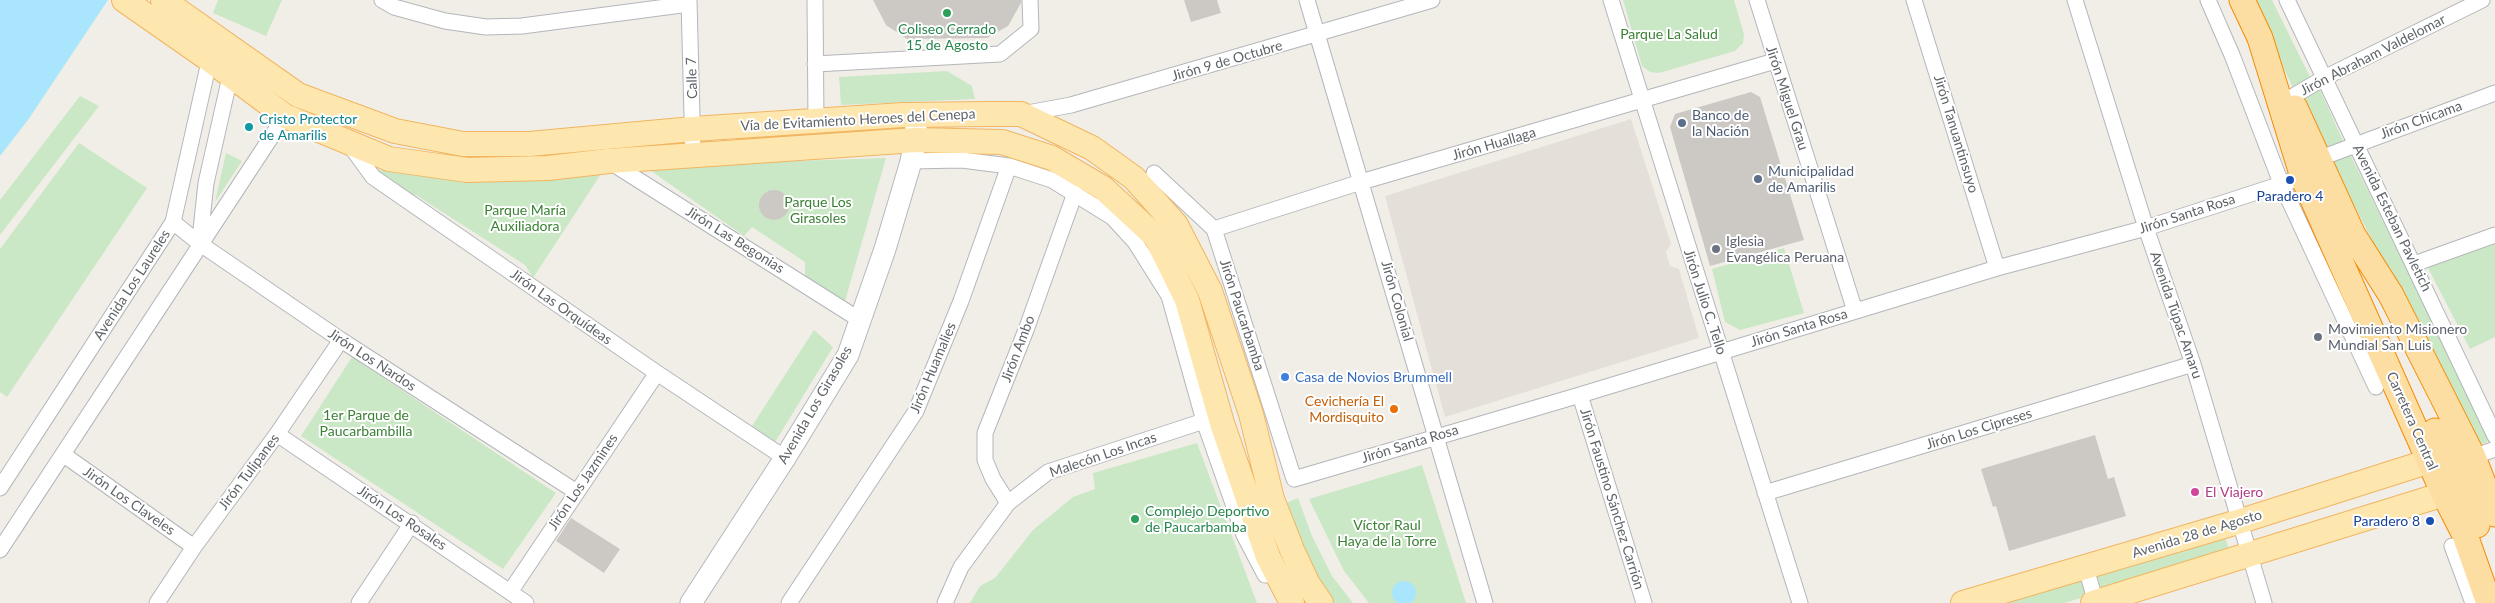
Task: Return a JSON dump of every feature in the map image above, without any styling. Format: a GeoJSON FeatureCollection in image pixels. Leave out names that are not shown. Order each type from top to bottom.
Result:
{"type":"FeatureCollection","features":[{"type":"Feature","properties":{"kind":"highway","name":"Carretera Central"},"geometry":{"type":"LineString","coordinates":[[2242,0],[2260,38],[2301,173],[2495,514]]}},
{"type":"Feature","properties":{"kind":"highway","name":"Carretera Central"},"geometry":{"type":"LineString","coordinates":[[2270,71],[2290,98],[2301,173],[2353,235],[2390,295],[2463,458]]}},
{"type":"Feature","properties":{"kind":"highway","name":"Carretera Central"},"geometry":{"type":"LineString","coordinates":[[2463,458],[2444,494],[2465,536],[2489,603]]}},
{"type":"Feature","properties":{"kind":"highway"},"geometry":{"type":"LineString","coordinates":[[2463,458],[2495,568]]}},
{"type":"Feature","properties":{"kind":"main road","name":"Vía de Evitamiento Heroes del Cenepa"},"geometry":{"type":"LineString","coordinates":[[163,0],[212,49],[231,77],[285,116],[389,159],[467,170],[548,168],[609,161],[693,155],[913,151],[1002,142],[1052,158],[1103,188],[1156,237],[1187,300],[1222,423],[1268,557],[1292,603]]}},
{"type":"Feature","properties":{"kind":"main road","name":"Vía de Evitamiento Heroes del Cenepa"},"geometry":{"type":"LineString","coordinates":[[130,4],[212,49],[235,50],[298,95],[395,131],[463,144],[529,144],[693,129],[916,114],[1020,114],[1092,148],[1134,178],[1176,225],[1210,291],[1251,414],[1272,498],[1296,559],[1308,584],[1321,603]]}},
{"type":"Feature","properties":{"kind":"main road","name":"Avenida Los Girasoles"},"geometry":{"type":"LineString","coordinates":[[691,603],[785,458],[848,355],[885,249],[913,151],[916,114]]}},
{"type":"Feature","properties":{"kind":"main road","name":"Avenida 28 de Agosto"},"geometry":{"type":"LineString","coordinates":[[1963,603],[2240,521],[2463,458]]}},
{"type":"Feature","properties":{"kind":"main road"},"geometry":{"type":"LineString","coordinates":[[2095,603],[2444,494]]}},
{"type":"Feature","properties":{"kind":"street"},"geometry":{"type":"LineString","coordinates":[[815,0],[816,122]]}},
{"type":"Feature","properties":{"kind":"street"},"geometry":{"type":"LineString","coordinates":[[815,64],[1000,54],[1032,29],[1030,0]]}},
{"type":"Feature","properties":{"kind":"street","name":"Jirón Colonial"},"geometry":{"type":"LineString","coordinates":[[1307,0],[1486,603]]}},
{"type":"Feature","properties":{"kind":"street","name":"Jirón 9 de Octubre"},"geometry":{"type":"LineString","coordinates":[[1020,114],[1071,105],[1432,0]]}},
{"type":"Feature","properties":{"kind":"street","name":"Jirón Julio C. Tello"},"geometry":{"type":"LineString","coordinates":[[1611,0],[1800,603]]}},
{"type":"Feature","properties":{"kind":"street","name":"Jirón Miguel Grau"},"geometry":{"type":"LineString","coordinates":[[1757,0],[1855,310]]}},
{"type":"Feature","properties":{"kind":"street","name":"Jirón Tanuantinsuyo"},"geometry":{"type":"LineString","coordinates":[[1914,0],[1997,268]]}},
{"type":"Feature","properties":{"kind":"street","name":"Avenida Túpac Amaru"},"geometry":{"type":"LineString","coordinates":[[2075,0],[2146,228],[2193,364],[2264,603]]}},
{"type":"Feature","properties":{"kind":"street"},"geometry":{"type":"LineString","coordinates":[[2208,0],[2232,54],[2301,173],[2376,387]]}},
{"type":"Feature","properties":{"kind":"street","name":"Avenida Esteban Pavletich"},"geometry":{"type":"LineString","coordinates":[[2287,0],[2495,436]]}},
{"type":"Feature","properties":{"kind":"street","name":"Jirón Abraham Valdelomar"},"geometry":{"type":"LineString","coordinates":[[2290,98],[2324,78],[2482,0]]}},
{"type":"Feature","properties":{"kind":"street"},"geometry":{"type":"LineString","coordinates":[[391,2],[446,21],[486,26],[522,26],[689,2]]}},
{"type":"Feature","properties":{"kind":"street","name":"Calle 7"},"geometry":{"type":"LineString","coordinates":[[689,2],[693,155]]}},
{"type":"Feature","properties":{"kind":"street","name":"Avenida Los Laureles"},"geometry":{"type":"LineString","coordinates":[[0,488],[173,222],[212,49]]}},
{"type":"Feature","properties":{"kind":"street"},"geometry":{"type":"LineString","coordinates":[[200,243],[206,183],[231,77],[235,50]]}},
{"type":"Feature","properties":{"kind":"street","name":"Jirón Huallaga"},"geometry":{"type":"LineString","coordinates":[[1214,229],[1361,182],[1776,61]]}},
{"type":"Feature","properties":{"kind":"street","name":"Jirón Chicama"},"geometry":{"type":"LineString","coordinates":[[2301,173],[2356,144],[2495,93]]}},
{"type":"Feature","properties":{"kind":"street"},"geometry":{"type":"LineString","coordinates":[[0,550],[285,116]]}},
{"type":"Feature","properties":{"kind":"street","name":"Jirón Las Orquídeas"},"geometry":{"type":"LineString","coordinates":[[348,143],[373,177],[657,373],[785,458]]}},
{"type":"Feature","properties":{"kind":"street"},"geometry":{"type":"LineString","coordinates":[[913,151],[1009,166],[1052,180],[1112,217],[1135,242],[1169,296],[1204,420],[1244,535],[1272,590],[1287,603]]}},
{"type":"Feature","properties":{"kind":"street","name":"Jirón Las Begonias"},"geometry":{"type":"LineString","coordinates":[[609,161],[860,320]]}},
{"type":"Feature","properties":{"kind":"street","name":"Jirón Huamalies"},"geometry":{"type":"LineString","coordinates":[[788,603],[916,411],[961,301],[1009,166]]}},
{"type":"Feature","properties":{"kind":"street","name":"Jirón Paucarbamba"},"geometry":{"type":"LineString","coordinates":[[1154,173],[1214,229],[1294,479]]}},
{"type":"Feature","properties":{"kind":"street","name":"Jirón Santa Rosa"},"geometry":{"type":"LineString","coordinates":[[1294,479],[1580,395],[1997,268],[2146,228],[2301,173]]}},
{"type":"Feature","properties":{"kind":"street","name":"Jirón Ambo"},"geometry":{"type":"LineString","coordinates":[[1008,503],[984,460],[985,433],[1026,330],[1075,193]]}},
{"type":"Feature","properties":{"kind":"street","name":"Jirón Los Nardos"},"geometry":{"type":"LineString","coordinates":[[173,222],[200,243],[341,340],[575,491]]}},
{"type":"Feature","properties":{"kind":"street"},"geometry":{"type":"LineString","coordinates":[[2414,264],[2495,235]]}},
{"type":"Feature","properties":{"kind":"street","name":"Jirón Tulipanes"},"geometry":{"type":"LineString","coordinates":[[157,603],[194,547],[278,434],[341,340]]}},
{"type":"Feature","properties":{"kind":"street","name":"Jirón Los Cipreses"},"geometry":{"type":"LineString","coordinates":[[1765,493],[2193,364]]}},
{"type":"Feature","properties":{"kind":"street","name":"Jirón Los Jazmines"},"geometry":{"type":"LineString","coordinates":[[510,592],[575,491],[657,373]]}},
{"type":"Feature","properties":{"kind":"street","name":"Jirón Faustino Sánchez Carrión"},"geometry":{"type":"LineString","coordinates":[[1580,395],[1644,603]]}},
{"type":"Feature","properties":{"kind":"street","name":"Malecón Los Incas"},"geometry":{"type":"LineString","coordinates":[[945,603],[961,567],[1008,503],[1048,472],[1204,420]]}},
{"type":"Feature","properties":{"kind":"street","name":"Jirón Los Rosales"},"geometry":{"type":"LineString","coordinates":[[278,434],[526,603]]}},
{"type":"Feature","properties":{"kind":"street","name":"Jirón Los Claveles"},"geometry":{"type":"LineString","coordinates":[[64,455],[194,547]]}},
{"type":"Feature","properties":{"kind":"street"},"geometry":{"type":"LineString","coordinates":[[359,603],[412,524]]}},
{"type":"Feature","properties":{"kind":"street"},"geometry":{"type":"LineString","coordinates":[[2452,546],[2473,603]]}},
{"type":"Feature","properties":{"kind":"street"},"geometry":{"type":"LineString","coordinates":[[2086,568],[2095,603]]}},
{"type":"Feature","properties":{"kind":"shaded area"},"geometry":{"type":"Polygon","coordinates":[[[1631,119],[1671,244],[1666,252],[1670,266],[1679,269],[1699,338],[1445,417],[1385,196],[1631,119]]]}},
{"type":"Feature","properties":{"kind":"green space"},"geometry":{"type":"Polygon","coordinates":[[[218,0],[282,0],[266,36],[213,13],[218,0]]]}},
{"type":"Feature","properties":{"kind":"green space","name":"Parque La Salud"},"geometry":{"type":"Polygon","coordinates":[[[1623,0],[1734,0],[1744,34],[1743,43],[1735,51],[1659,73],[1650,72],[1642,66],[1623,0]]]}},
{"type":"Feature","properties":{"kind":"green space"},"geometry":{"type":"Polygon","coordinates":[[[2251,0],[2272,0],[2310,77],[2293,88],[2251,0]]]}},
{"type":"Feature","properties":{"kind":"green space"},"geometry":{"type":"Polygon","coordinates":[[[947,71],[972,86],[975,99],[841,105],[839,77],[947,71]]]}},
{"type":"Feature","properties":{"kind":"green space"},"geometry":{"type":"Polygon","coordinates":[[[2320,90],[2344,143],[2326,150],[2300,99],[2320,90]]]}},
{"type":"Feature","properties":{"kind":"green space"},"geometry":{"type":"Polygon","coordinates":[[[80,96],[99,106],[0,235],[0,200],[80,96]]]}},
{"type":"Feature","properties":{"kind":"green space"},"geometry":{"type":"Polygon","coordinates":[[[79,143],[147,188],[7,397],[0,392],[0,249],[79,143]]]}},
{"type":"Feature","properties":{"kind":"green space"},"geometry":{"type":"Polygon","coordinates":[[[226,153],[242,161],[215,202],[226,153]]]}},
{"type":"Feature","properties":{"kind":"green space"},"geometry":{"type":"Polygon","coordinates":[[[2350,154],[2490,440],[2478,446],[2332,162],[2350,154]]]}},
{"type":"Feature","properties":{"kind":"green space","name":"Parque Los Girasoles"},"geometry":{"type":"Polygon","coordinates":[[[886,158],[845,301],[805,277],[805,262],[752,227],[744,236],[644,166],[886,158]]]}},
{"type":"Feature","properties":{"kind":"green space","name":"Parque María Auxiliadora"},"geometry":{"type":"Polygon","coordinates":[[[376,170],[503,180],[601,174],[533,278],[525,265],[416,195],[411,196],[376,170]]]}},
{"type":"Feature","properties":{"kind":"green space"},"geometry":{"type":"Polygon","coordinates":[[[2495,239],[2495,337],[2470,349],[2426,264],[2495,239]]]}},
{"type":"Feature","properties":{"kind":"green space"},"geometry":{"type":"Polygon","coordinates":[[[1784,248],[1804,313],[1740,330],[1725,322],[1712,269],[1784,248]]]}},
{"type":"Feature","properties":{"kind":"green space"},"geometry":{"type":"Polygon","coordinates":[[[814,330],[833,347],[774,444],[752,426],[814,330]]]}},
{"type":"Feature","properties":{"kind":"green space","name":"1er Parque de Paucarbambilla"},"geometry":{"type":"Polygon","coordinates":[[[352,357],[556,493],[503,569],[301,436],[352,357]]]}},
{"type":"Feature","properties":{"kind":"green space","name":"Complejo Deportivo de Paucarbamba"},"geometry":{"type":"Polygon","coordinates":[[[1197,443],[1257,603],[970,603],[980,586],[995,578],[1033,530],[1073,497],[1095,489],[1093,473],[1197,443]]]}},
{"type":"Feature","properties":{"kind":"green space","name":"Víctor Raul Haya de la Torre"},"geometry":{"type":"Polygon","coordinates":[[[1422,465],[1466,603],[1369,603],[1344,571],[1309,499],[1422,465]]]}},
{"type":"Feature","properties":{"kind":"green space"},"geometry":{"type":"Polygon","coordinates":[[[1298,498],[1312,536],[1332,576],[1353,603],[1335,603],[1306,560],[1284,504],[1298,498]]]}},
{"type":"Feature","properties":{"kind":"green space"},"geometry":{"type":"Polygon","coordinates":[[[2224,535],[2230,552],[2100,592],[2095,574],[2224,535]]]}},
{"type":"Feature","properties":{"kind":"green space"},"geometry":{"type":"Polygon","coordinates":[[[2083,578],[2088,596],[2064,603],[1996,603],[2083,578]]]}},
{"type":"Feature","properties":{"kind":"water"},"geometry":{"type":"Polygon","coordinates":[[[0,0],[108,0],[28,120],[0,156],[0,0]]]}},
{"type":"Feature","properties":{"kind":"water"},"geometry":{"type":"Polygon","coordinates":[[[1404,581],[1409,582],[1415,588],[1415,598],[1409,604],[1404,605],[1399,604],[1393,598],[1392,593],[1393,588],[1399,582],[1404,581]]]}},
{"type":"Feature","properties":{"kind":"building","name":"Coliseo Cerrado 15 de Agosto"},"geometry":{"type":"Polygon","coordinates":[[[873,0],[1021,0],[1021,3],[1008,26],[987,38],[907,39],[886,25],[873,0]]]}},
{"type":"Feature","properties":{"kind":"building"},"geometry":{"type":"Polygon","coordinates":[[[1184,0],[1217,0],[1221,13],[1191,22],[1184,0]]]}},
{"type":"Feature","properties":{"kind":"building","name":"Municipalidad de Amarilis"},"geometry":{"type":"Polygon","coordinates":[[[1751,92],[1760,97],[1804,240],[1710,266],[1670,127],[1675,114],[1751,92]]]}},
{"type":"Feature","properties":{"kind":"building"},"geometry":{"type":"Polygon","coordinates":[[[774,190],[785,194],[789,205],[785,216],[774,220],[763,216],[759,205],[763,194],[774,190]]]}},
{"type":"Feature","properties":{"kind":"building"},"geometry":{"type":"Polygon","coordinates":[[[2095,435],[2108,479],[2114,477],[2126,516],[2009,551],[1996,506],[1993,507],[1981,469],[2095,435]]]}},
{"type":"Feature","properties":{"kind":"building"},"geometry":{"type":"Polygon","coordinates":[[[571,518],[620,549],[604,573],[556,541],[571,518]]]}},
{"type":"Feature","properties":{"kind":"place","name":"Coliseo Cerrado 15 de Agosto"},"geometry":{"type":"Point","coordinates":[947,13]}},
{"type":"Feature","properties":{"kind":"place","name":"Banco de la Nación"},"geometry":{"type":"Point","coordinates":[1682,123]}},
{"type":"Feature","properties":{"kind":"place","name":"Cristo Protector de Amarilis"},"geometry":{"type":"Point","coordinates":[249,127]}},
{"type":"Feature","properties":{"kind":"place","name":"Municipalidad de Amarilis"},"geometry":{"type":"Point","coordinates":[1758,179]}},
{"type":"Feature","properties":{"kind":"place","name":"Paradero 4"},"geometry":{"type":"Point","coordinates":[2290,180]}},
{"type":"Feature","properties":{"kind":"place","name":"Iglesia Evangélica Peruana"},"geometry":{"type":"Point","coordinates":[1716,249]}},
{"type":"Feature","properties":{"kind":"place","name":"Movimiento Misionero Mundial San Luis"},"geometry":{"type":"Point","coordinates":[2318,337]}},
{"type":"Feature","properties":{"kind":"place","name":"Casa de Novios Brummell"},"geometry":{"type":"Point","coordinates":[1285,377]}},
{"type":"Feature","properties":{"kind":"place","name":"Cevichería El Mordisquito"},"geometry":{"type":"Point","coordinates":[1394,409]}},
{"type":"Feature","properties":{"kind":"place","name":"El Viajero"},"geometry":{"type":"Point","coordinates":[2195,492]}},
{"type":"Feature","properties":{"kind":"place","name":"Complejo Deportivo de Paucarbamba"},"geometry":{"type":"Point","coordinates":[1135,519]}},
{"type":"Feature","properties":{"kind":"place","name":"Paradero 8"},"geometry":{"type":"Point","coordinates":[2430,521]}}]}
